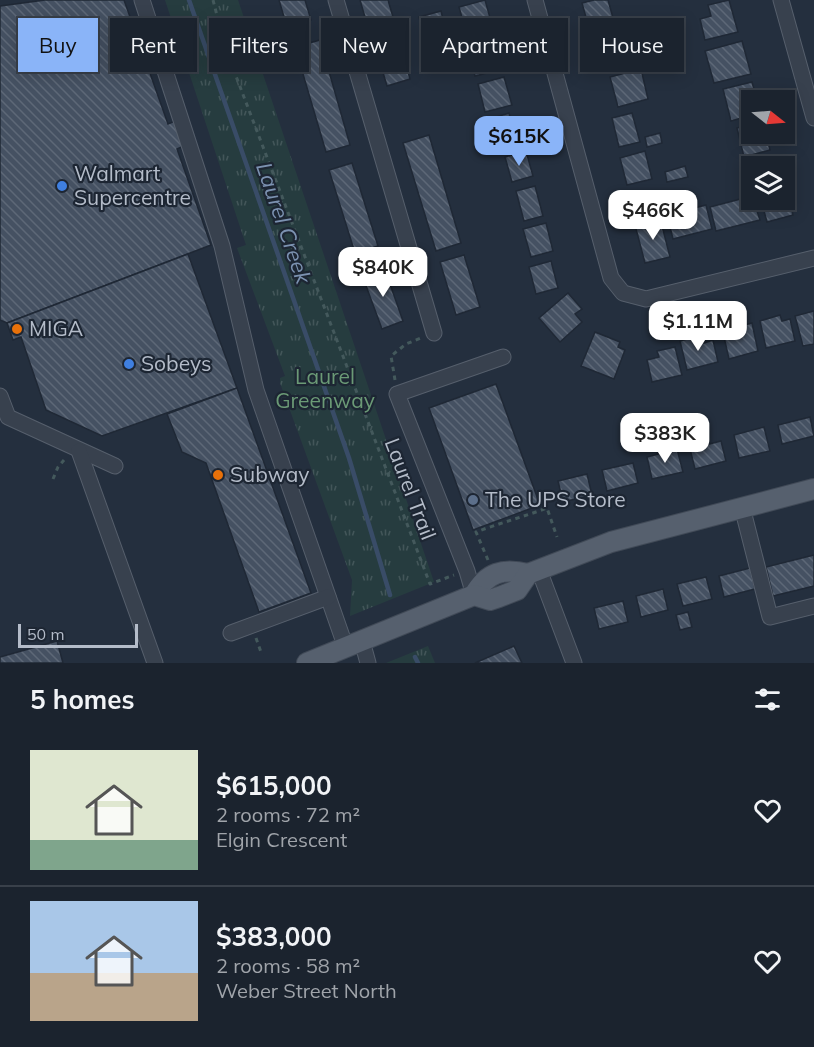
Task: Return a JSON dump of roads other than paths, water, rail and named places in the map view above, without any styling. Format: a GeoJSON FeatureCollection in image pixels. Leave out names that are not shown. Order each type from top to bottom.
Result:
{"type":"FeatureCollection","features":[{"type":"Feature","properties":{"kind":"main road"},"geometry":{"type":"LineString","coordinates":[[307,663],[474,595],[490,600],[500,597],[517,590],[534,572],[611,542],[814,489]]}},
{"type":"Feature","properties":{"kind":"street"},"geometry":{"type":"LineString","coordinates":[[142,0],[222,246],[256,390],[328,597],[354,645],[368,663]]}},
{"type":"Feature","properties":{"kind":"street"},"geometry":{"type":"LineString","coordinates":[[336,0],[434,333]]}},
{"type":"Feature","properties":{"kind":"street"},"geometry":{"type":"LineString","coordinates":[[536,0],[611,278],[623,293],[645,299],[814,258]]}},
{"type":"Feature","properties":{"kind":"street"},"geometry":{"type":"LineString","coordinates":[[781,0],[814,118]]}},
{"type":"Feature","properties":{"kind":"street"},"geometry":{"type":"LineString","coordinates":[[474,595],[467,571],[398,394],[503,357]]}},
{"type":"Feature","properties":{"kind":"street"},"geometry":{"type":"LineString","coordinates":[[0,396],[8,417],[74,454],[115,466]]}},
{"type":"Feature","properties":{"kind":"street"},"geometry":{"type":"LineString","coordinates":[[74,454],[155,663]]}},
{"type":"Feature","properties":{"kind":"street"},"geometry":{"type":"LineString","coordinates":[[742,507],[770,617],[814,606]]}},
{"type":"Feature","properties":{"kind":"street"},"geometry":{"type":"LineString","coordinates":[[534,572],[574,663]]}},
{"type":"Feature","properties":{"kind":"street"},"geometry":{"type":"LineString","coordinates":[[231,633],[328,597]]}},
{"type":"Feature","properties":{"kind":"waterway","name":"Laurel Creek"},"geometry":{"type":"LineString","coordinates":[[189,0],[349,458],[390,595]]}},
{"type":"Feature","properties":{"kind":"waterway","name":"Laurel Creek"},"geometry":{"type":"LineString","coordinates":[[415,657],[418,663]]}},
{"type":"Feature","properties":{"kind":"place","name":"Walmart Supercentre"},"geometry":{"type":"Point","coordinates":[62,186]}},
{"type":"Feature","properties":{"kind":"place","name":"MIGA"},"geometry":{"type":"Point","coordinates":[17,329]}},
{"type":"Feature","properties":{"kind":"place","name":"Sobeys"},"geometry":{"type":"Point","coordinates":[129,364]}},
{"type":"Feature","properties":{"kind":"place","name":"Subway"},"geometry":{"type":"Point","coordinates":[218,475]}},
{"type":"Feature","properties":{"kind":"place","name":"The UPS Store"},"geometry":{"type":"Point","coordinates":[473,500]}},
{"type":"Feature","properties":{"kind":"park label","name":"Laurel Greenway"},"geometry":{"type":"Point","coordinates":[325,389]}}]}
